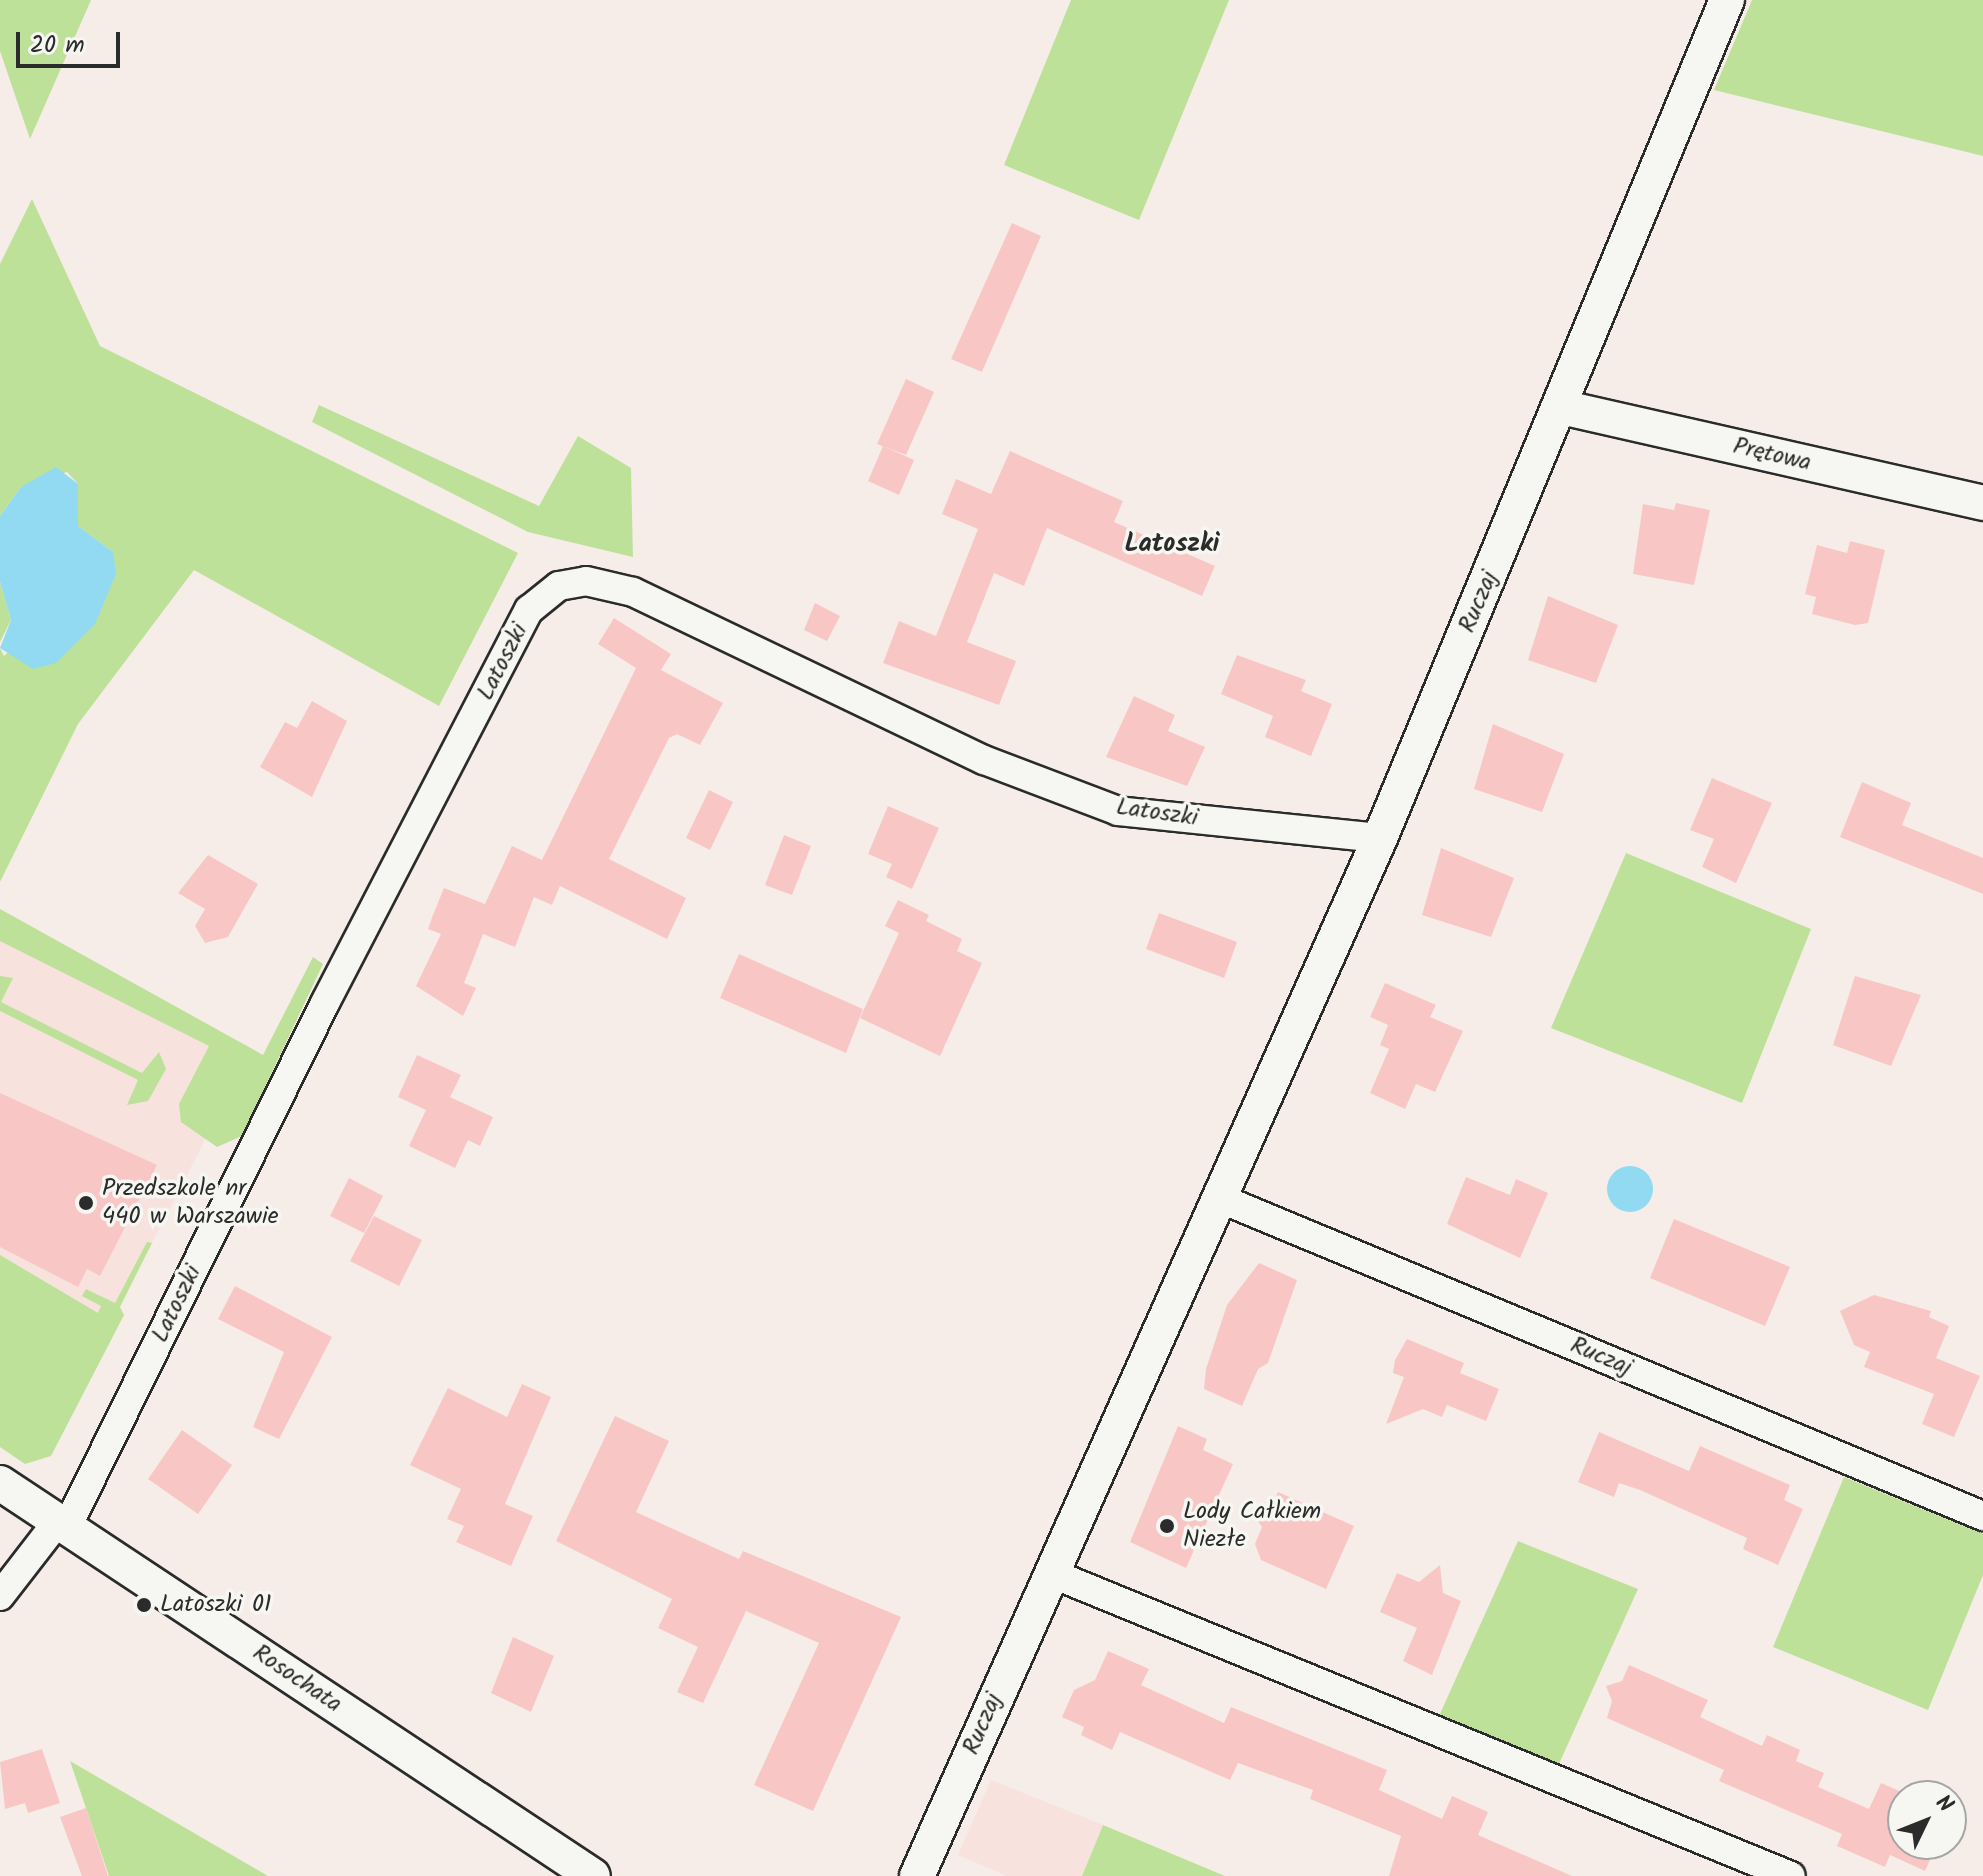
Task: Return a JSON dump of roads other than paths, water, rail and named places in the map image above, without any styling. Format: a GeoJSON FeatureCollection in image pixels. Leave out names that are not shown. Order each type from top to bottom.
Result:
{"type":"FeatureCollection","features":[{"type":"Feature","properties":{"kind":"street","name":"Ruczaj"},"geometry":{"type":"LineString","coordinates":[[917,1876],[1380,838],[1727,0]]}},
{"type":"Feature","properties":{"kind":"street","name":"Prętowa"},"geometry":{"type":"LineString","coordinates":[[1561,407],[1983,503]]}},
{"type":"Feature","properties":{"kind":"street","name":"Latoszki"},"geometry":{"type":"LineString","coordinates":[[0,1596],[62,1524],[325,1003],[529,610],[559,586],[586,581],[633,592],[984,760],[1118,811],[1380,838]]}},
{"type":"Feature","properties":{"kind":"street","name":"Ruczaj"},"geometry":{"type":"LineString","coordinates":[[1219,1198],[1983,1516]]}},
{"type":"Feature","properties":{"kind":"street","name":"Rosochata"},"geometry":{"type":"LineString","coordinates":[[0,1483],[593,1876]]}},
{"type":"Feature","properties":{"kind":"street"},"geometry":{"type":"LineString","coordinates":[[1053,1574],[1791,1876]]}},
{"type":"Feature","properties":{"kind":"water"},"geometry":{"type":"Polygon","coordinates":[[[56,467],[78,484],[78,526],[113,552],[116,574],[95,624],[56,663],[33,669],[0,648],[11,620],[0,582],[0,516],[21,487],[56,467]]]}},
{"type":"Feature","properties":{"kind":"water"},"geometry":{"type":"Polygon","coordinates":[[[1630,1166],[1646,1173],[1653,1189],[1646,1205],[1630,1212],[1614,1205],[1607,1189],[1614,1173],[1630,1166]]]}},
{"type":"Feature","properties":{"kind":"place","name":"Przedszkole nr 440 w Warszawie"},"geometry":{"type":"Point","coordinates":[86,1203]}},
{"type":"Feature","properties":{"kind":"place","name":"Lody Całkiem Niezłe"},"geometry":{"type":"Point","coordinates":[1167,1526]}},
{"type":"Feature","properties":{"kind":"place","name":"Latoszki 01"},"geometry":{"type":"Point","coordinates":[144,1605]}},
{"type":"Feature","properties":{"kind":"district","name":"Latoszki"},"geometry":{"type":"Point","coordinates":[1172,545]}}]}
